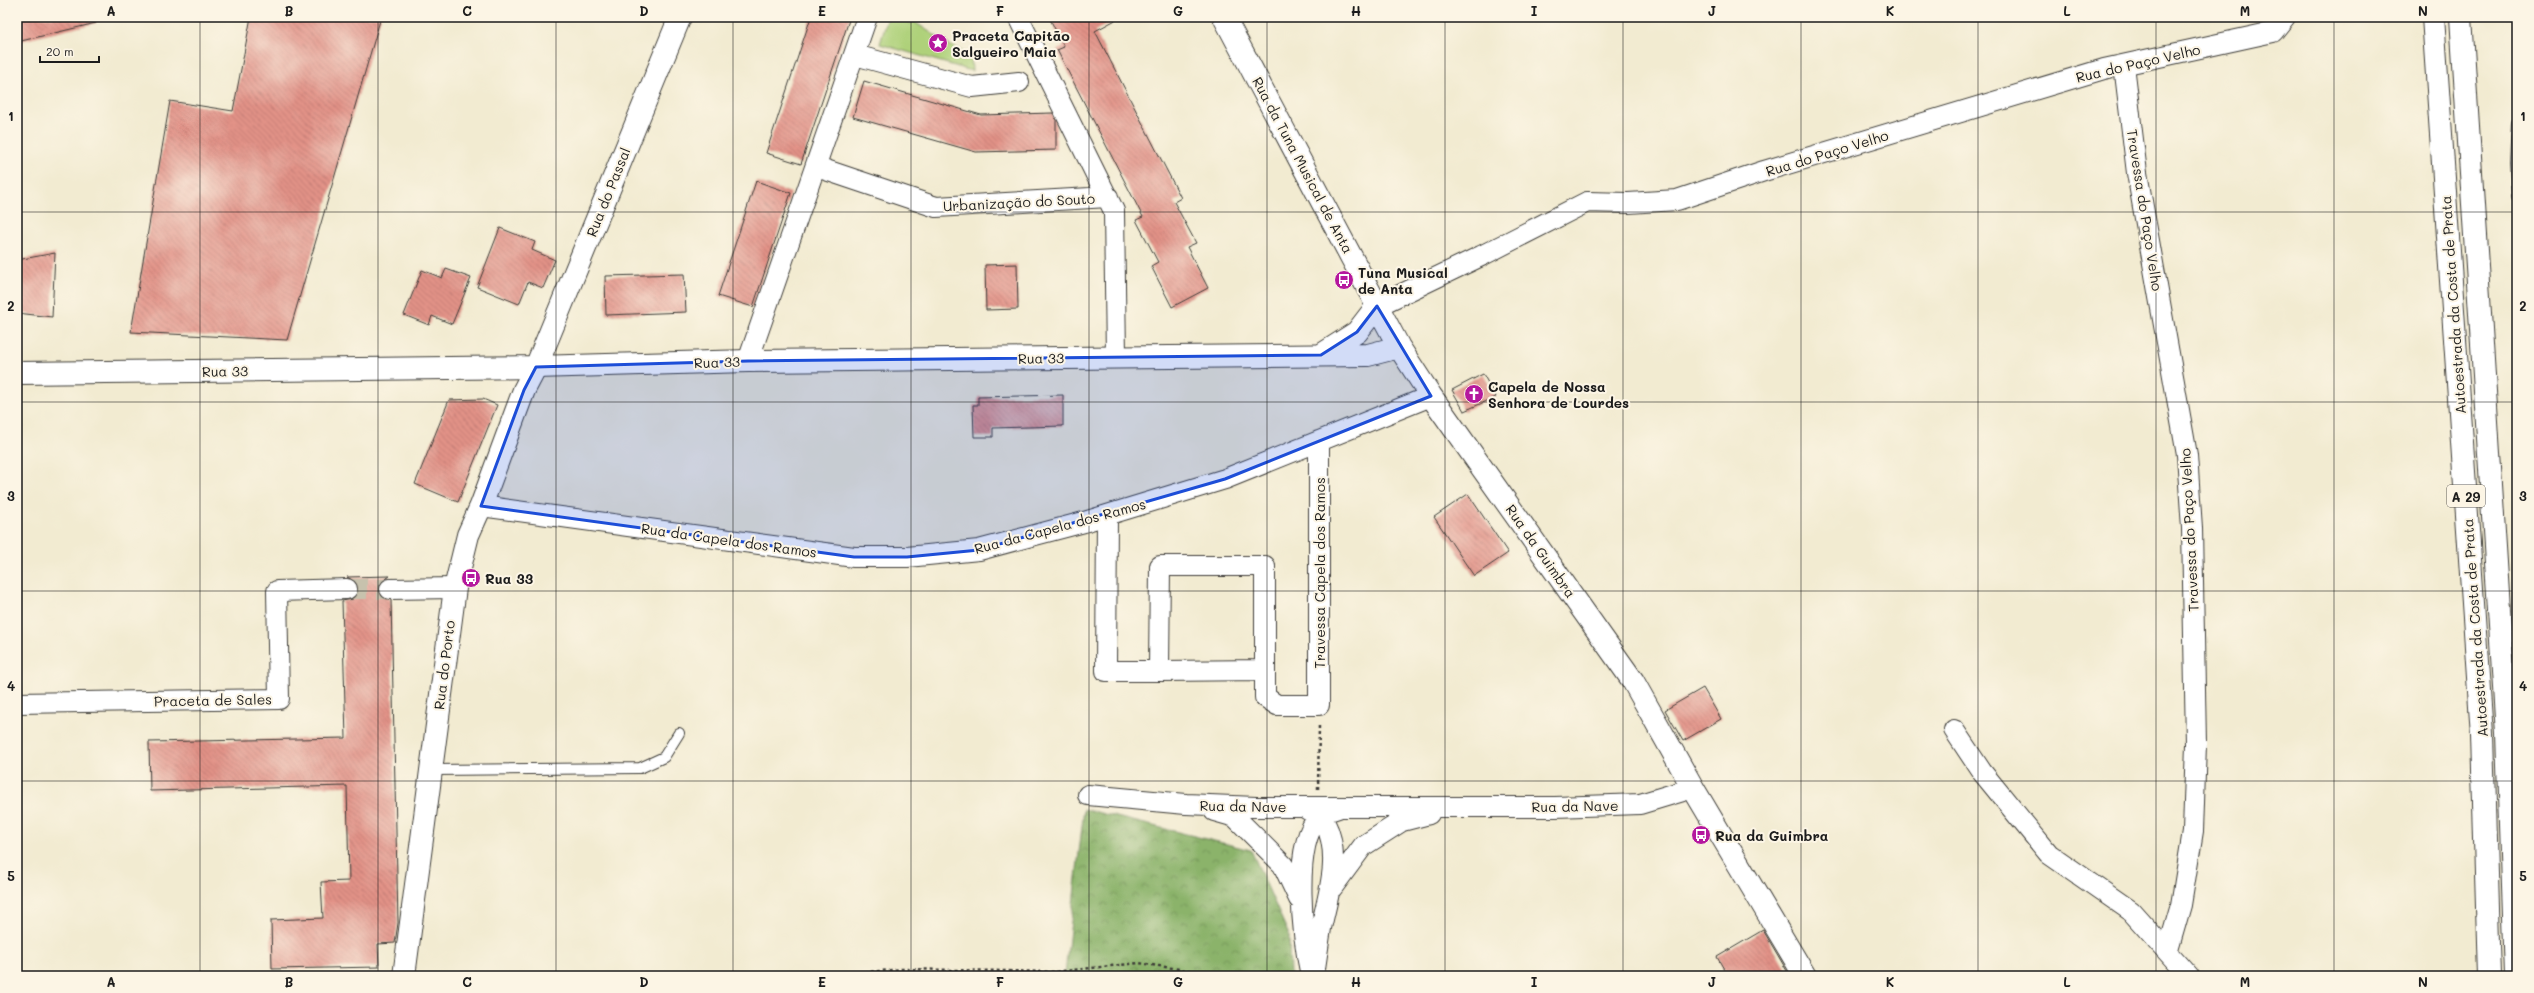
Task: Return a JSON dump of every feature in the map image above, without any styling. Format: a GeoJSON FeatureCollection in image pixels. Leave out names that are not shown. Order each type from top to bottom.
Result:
{"type":"FeatureCollection","features":[{"type":"Feature","properties":{"kind":"main road","name":"Rua do Passal"},"geometry":{"type":"LineString","coordinates":[[536,367],[680,17]]}},
{"type":"Feature","properties":{"kind":"main road","name":"Rua da Tuna Musical de Anta"},"geometry":{"type":"LineString","coordinates":[[1224,17],[1399,347],[1431,396]]}},
{"type":"Feature","properties":{"kind":"main road","name":"Autoestrada da Costa de Prata"},"geometry":{"type":"LineString","coordinates":[[2433,17],[2482,735],[2489,976]]}},
{"type":"Feature","properties":{"kind":"main road","name":"Autoestrada da Costa de Prata"},"geometry":{"type":"LineString","coordinates":[[2461,17],[2507,734],[2515,976]]}},
{"type":"Feature","properties":{"kind":"main road"},"geometry":{"type":"LineString","coordinates":[[1321,355],[1357,332],[1377,306]]}},
{"type":"Feature","properties":{"kind":"main road","name":"Rua 33"},"geometry":{"type":"LineString","coordinates":[[17,373],[536,367],[748,361],[1368,355],[1399,347]]}},
{"type":"Feature","properties":{"kind":"main road","name":"Rua do Porto"},"geometry":{"type":"LineString","coordinates":[[404,976],[455,588],[468,535],[481,506],[524,390],[536,367]]}},
{"type":"Feature","properties":{"kind":"main road","name":"Rua da Guimbra"},"geometry":{"type":"LineString","coordinates":[[1431,396],[1633,681],[1693,788],[1805,976]]}},
{"type":"Feature","properties":{"kind":"street"},"geometry":{"type":"LineString","coordinates":[[748,361],[817,167],[867,17]]}},
{"type":"Feature","properties":{"kind":"street","name":"Urbanização do Souto"},"geometry":{"type":"LineString","coordinates":[[1018,17],[1114,211],[1116,357]]}},
{"type":"Feature","properties":{"kind":"street","name":"Rua do Paço Velho"},"geometry":{"type":"LineString","coordinates":[[1377,306],[1481,256],[1587,202],[1628,203],[1677,200],[1764,172],[2104,69],[2273,32],[2285,17]]}},
{"type":"Feature","properties":{"kind":"street"},"geometry":{"type":"LineString","coordinates":[[855,55],[972,87],[1019,82]]}},
{"type":"Feature","properties":{"kind":"street","name":"Travessa do Paço Velho"},"geometry":{"type":"LineString","coordinates":[[2124,65],[2137,173],[2187,455],[2192,528],[2196,744],[2193,831],[2181,905],[2168,950]]}},
{"type":"Feature","properties":{"kind":"street","name":"Urbanização do Souto"},"geometry":{"type":"LineString","coordinates":[[817,167],[936,207],[1108,197]]}},
{"type":"Feature","properties":{"kind":"street","name":"Rua da Capela dos Ramos"},"geometry":{"type":"LineString","coordinates":[[481,506],[854,557],[908,557],[979,550],[1107,515],[1225,478],[1431,396]]}},
{"type":"Feature","properties":{"kind":"street","name":"Travessa Capela dos Ramos"},"geometry":{"type":"LineString","coordinates":[[1319,705],[1320,441]]}},
{"type":"Feature","properties":{"kind":"street"},"geometry":{"type":"LineString","coordinates":[[1107,515],[1106,671],[1265,670]]}},
{"type":"Feature","properties":{"kind":"street"},"geometry":{"type":"LineString","coordinates":[[1159,671],[1160,566],[1265,566],[1265,697],[1277,705],[1319,705]]}},
{"type":"Feature","properties":{"kind":"street"},"geometry":{"type":"LineString","coordinates":[[390,589],[455,588]]}},
{"type":"Feature","properties":{"kind":"street","name":"Praceta de Sales"},"geometry":{"type":"LineString","coordinates":[[17,703],[279,699],[277,591],[347,590]]}},
{"type":"Feature","properties":{"kind":"street"},"geometry":{"type":"LineString","coordinates":[[1954,730],[1982,772],[2049,854],[2131,911],[2168,950],[2189,976]]}},
{"type":"Feature","properties":{"kind":"street","name":"Rua da Nave"},"geometry":{"type":"LineString","coordinates":[[1088,796],[1186,804],[1313,810],[1342,807],[1640,804],[1693,788]]}},
{"type":"Feature","properties":{"kind":"street","name":"Rua da Nave"},"geometry":{"type":"LineString","coordinates":[[1186,804],[1235,817],[1284,865],[1297,894],[1304,919]]}},
{"type":"Feature","properties":{"kind":"street","name":"Rua da Nave"},"geometry":{"type":"LineString","coordinates":[[1332,888],[1363,846],[1402,821],[1456,807]]}},
{"type":"Feature","properties":{"kind":"street","name":"Rua da Nave"},"geometry":{"type":"LineString","coordinates":[[1312,976],[1321,927],[1332,888],[1332,843],[1325,822],[1313,810]]}},
{"type":"Feature","properties":{"kind":"street","name":"Rua da Nave"},"geometry":{"type":"LineString","coordinates":[[1312,976],[1306,951],[1302,870],[1307,834],[1313,810]]}},
{"type":"Feature","properties":{"kind":"lane"},"geometry":{"type":"LineString","coordinates":[[2517,123],[2515,161],[2517,196]]}},
{"type":"Feature","properties":{"kind":"lane"},"geometry":{"type":"LineString","coordinates":[[431,770],[640,768],[664,757],[679,733]]}},
{"type":"Feature","properties":{"kind":"path"},"geometry":{"type":"LineString","coordinates":[[1313,810],[1319,705]]}},
{"type":"Feature","properties":{"kind":"path"},"geometry":{"type":"LineString","coordinates":[[823,976],[902,969],[1054,972],[1139,963],[1225,976]]}},
{"type":"Feature","properties":{"kind":"highlighted area"},"geometry":{"type":"Polygon","coordinates":[[[1377,306],[1431,396],[1225,479],[979,550],[907,557],[854,557],[481,506],[524,390],[536,367],[748,361],[1321,355],[1357,332],[1377,306]]]}},
{"type":"Feature","properties":{"kind":"green space"},"geometry":{"type":"Polygon","coordinates":[[[888,17],[902,17],[911,24],[913,21],[951,46],[971,54],[972,71],[880,44],[888,17]]]}},
{"type":"Feature","properties":{"kind":"green space"},"geometry":{"type":"Polygon","coordinates":[[[1084,809],[1251,850],[1289,935],[1290,976],[883,976],[1065,973],[1084,809]]]}},
{"type":"Feature","properties":{"kind":"building"},"geometry":{"type":"Polygon","coordinates":[[[17,17],[96,17],[96,23],[17,42],[17,17]]]}},
{"type":"Feature","properties":{"kind":"building"},"geometry":{"type":"Polygon","coordinates":[[[251,17],[381,17],[287,340],[131,332],[170,101],[233,111],[251,17]]]}},
{"type":"Feature","properties":{"kind":"building"},"geometry":{"type":"Polygon","coordinates":[[[811,17],[850,17],[801,164],[766,153],[811,17]]]}},
{"type":"Feature","properties":{"kind":"building"},"geometry":{"type":"Polygon","coordinates":[[[1049,17],[1121,17],[1095,31],[1181,198],[1174,202],[1196,243],[1187,247],[1208,288],[1172,307],[1151,266],[1158,262],[1136,220],[1143,217],[1057,50],[1064,47],[1049,17]]]}},
{"type":"Feature","properties":{"kind":"building"},"geometry":{"type":"Polygon","coordinates":[[[864,81],[981,115],[1053,113],[1056,119],[1056,150],[976,152],[853,117],[864,81]]]}},
{"type":"Feature","properties":{"kind":"building"},"geometry":{"type":"Polygon","coordinates":[[[756,181],[791,193],[753,307],[718,296],[756,181]]]}},
{"type":"Feature","properties":{"kind":"building"},"geometry":{"type":"Polygon","coordinates":[[[500,228],[535,242],[532,250],[555,260],[543,288],[528,282],[519,304],[477,287],[500,228]]]}},
{"type":"Feature","properties":{"kind":"building"},"geometry":{"type":"Polygon","coordinates":[[[55,253],[52,317],[17,313],[17,260],[55,253]]]}},
{"type":"Feature","properties":{"kind":"building"},"geometry":{"type":"Polygon","coordinates":[[[1017,264],[1018,309],[986,310],[985,265],[1017,264]]]}},
{"type":"Feature","properties":{"kind":"building"},"geometry":{"type":"Polygon","coordinates":[[[446,269],[471,278],[452,324],[432,316],[429,325],[404,315],[422,270],[442,278],[446,269]]]}},
{"type":"Feature","properties":{"kind":"building"},"geometry":{"type":"Polygon","coordinates":[[[684,274],[686,312],[606,315],[605,276],[684,274]]]}},
{"type":"Feature","properties":{"kind":"building","name":"Capela de Nossa Senhora de Lourdes"},"geometry":{"type":"Polygon","coordinates":[[[1483,374],[1496,397],[1464,411],[1452,390],[1483,374]]]}},
{"type":"Feature","properties":{"kind":"building"},"geometry":{"type":"Polygon","coordinates":[[[1063,395],[1063,426],[993,428],[993,437],[974,437],[973,405],[978,405],[978,397],[1063,395]]]}},
{"type":"Feature","properties":{"kind":"building"},"geometry":{"type":"Polygon","coordinates":[[[483,399],[497,405],[458,502],[415,484],[449,400],[483,399]]]}},
{"type":"Feature","properties":{"kind":"building"},"geometry":{"type":"Polygon","coordinates":[[[1468,494],[1508,553],[1474,576],[1434,517],[1468,494]]]}},
{"type":"Feature","properties":{"kind":"building"},"geometry":{"type":"Polygon","coordinates":[[[390,576],[380,583],[379,589],[380,595],[391,600],[398,923],[395,943],[378,944],[379,967],[272,969],[271,920],[323,918],[321,882],[349,881],[347,786],[150,791],[149,742],[346,738],[342,601],[353,599],[358,589],[357,583],[347,577],[390,576]]]}},
{"type":"Feature","properties":{"kind":"building"},"geometry":{"type":"Polygon","coordinates":[[[1703,688],[1721,719],[1683,741],[1665,710],[1703,688]]]}},
{"type":"Feature","properties":{"kind":"building"},"geometry":{"type":"Polygon","coordinates":[[[1763,930],[1790,976],[1728,976],[1717,957],[1763,930]]]}},
{"type":"Feature","properties":{"kind":"tunnel"},"geometry":{"type":"LineString","coordinates":[[347,589],[390,589]]}},
{"type":"Feature","properties":{"kind":"place","name":"Praceta Capitão Salgueiro Maia"},"geometry":{"type":"Point","coordinates":[938,43]}},
{"type":"Feature","properties":{"kind":"place","name":"Tuna Musical de Anta"},"geometry":{"type":"Point","coordinates":[1344,280]}},
{"type":"Feature","properties":{"kind":"place","name":"Capela de Nossa Senhora de Lourdes"},"geometry":{"type":"Point","coordinates":[1474,394]}},
{"type":"Feature","properties":{"kind":"place","name":"Rua 33"},"geometry":{"type":"Point","coordinates":[471,578]}},
{"type":"Feature","properties":{"kind":"place","name":"Rua da Guimbra"},"geometry":{"type":"Point","coordinates":[1701,835]}}]}
